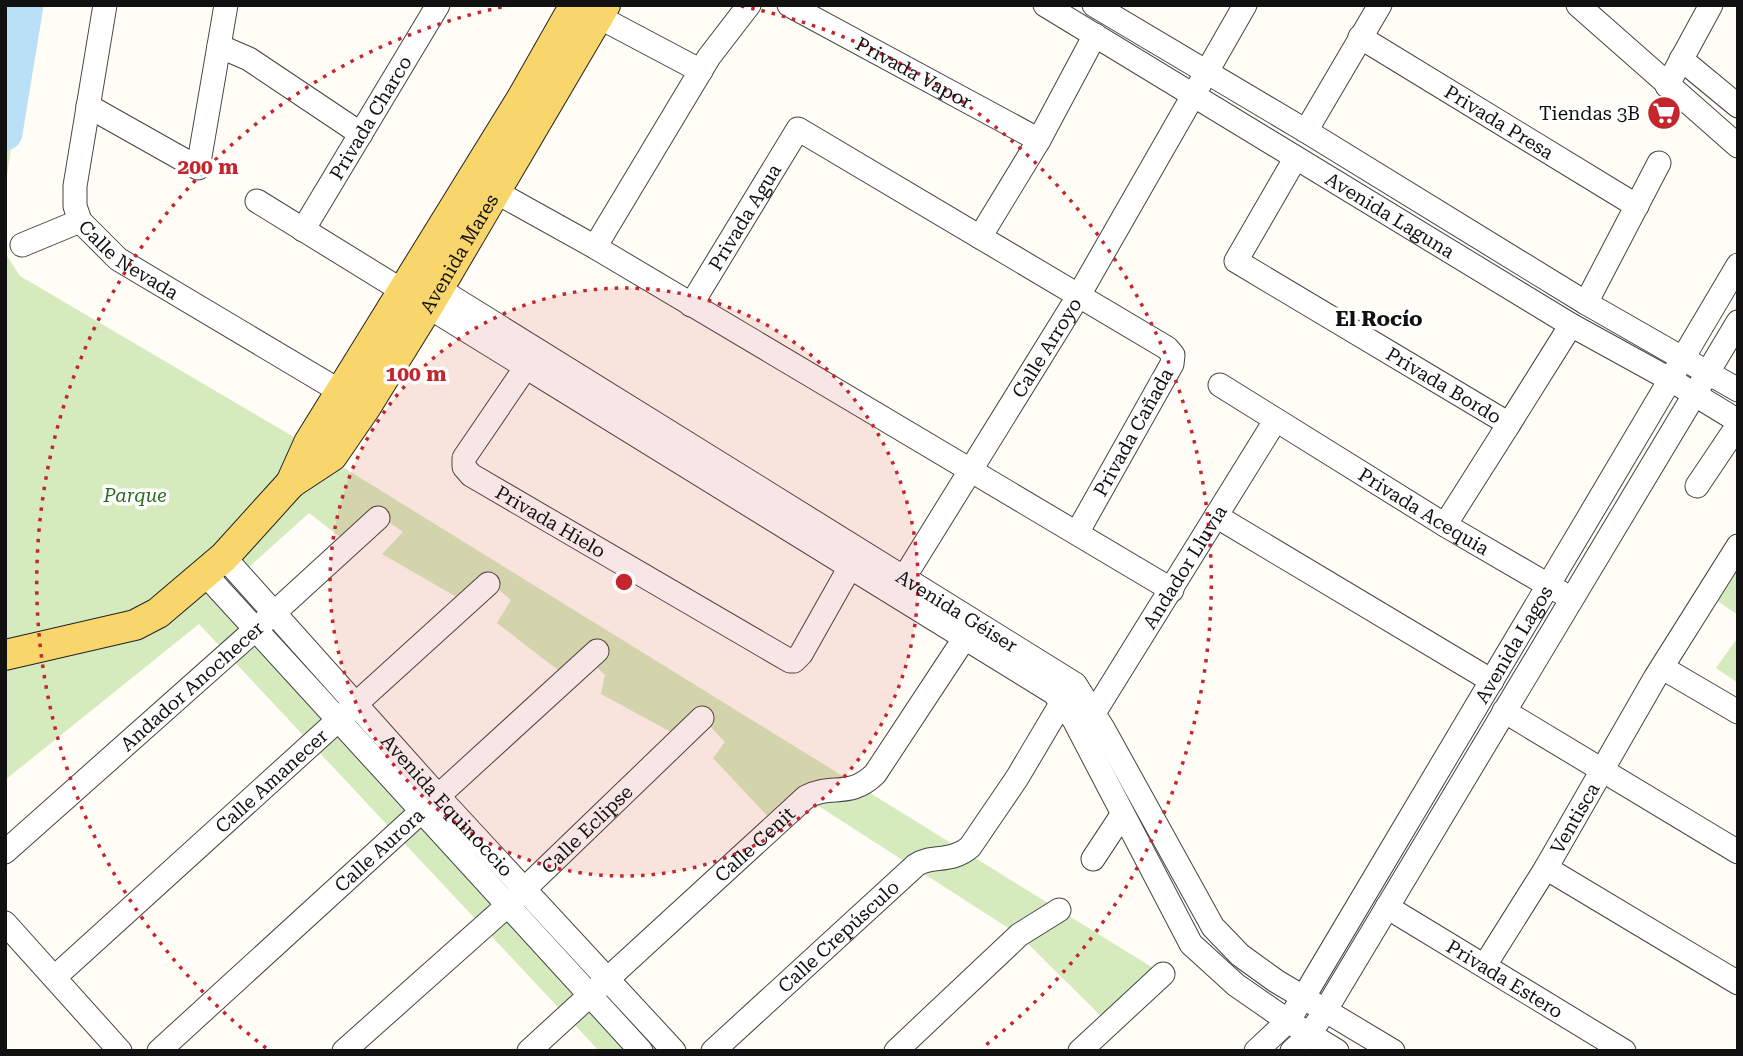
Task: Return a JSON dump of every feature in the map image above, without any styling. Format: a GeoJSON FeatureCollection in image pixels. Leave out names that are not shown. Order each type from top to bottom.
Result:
{"type":"FeatureCollection","features":[{"type":"Feature","properties":{"kind":"main road","name":"Avenida Mares"},"geometry":{"type":"LineString","coordinates":[[291,483],[309,443],[408,282],[533,105],[593,9]]}},
{"type":"Feature","properties":{"kind":"main road","name":"Avenida Mares"},"geometry":{"type":"LineString","coordinates":[[5,655],[135,625],[158,613],[215,566],[291,483],[332,456],[366,408],[496,192],[533,105]]}},
{"type":"Feature","properties":{"kind":"street","name":"Calle Nevada"},"geometry":{"type":"LineString","coordinates":[[105,5],[75,186],[75,206],[80,221],[118,259],[366,408]]}},
{"type":"Feature","properties":{"kind":"street"},"geometry":{"type":"LineString","coordinates":[[88,106],[198,168],[226,5]]}},
{"type":"Feature","properties":{"kind":"street","name":"Privada Charco"},"geometry":{"type":"LineString","coordinates":[[303,230],[438,5]]}},
{"type":"Feature","properties":{"kind":"street"},"geometry":{"type":"LineString","coordinates":[[594,247],[701,71],[748,5]]}},
{"type":"Feature","properties":{"kind":"street","name":"Privada Vapor"},"geometry":{"type":"LineString","coordinates":[[789,5],[1039,140]]}},
{"type":"Feature","properties":{"kind":"street","name":"Avenida Laguna"},"geometry":{"type":"LineString","coordinates":[[1045,5],[1295,159],[1571,325],[1695,394],[1738,423]]}},
{"type":"Feature","properties":{"kind":"street","name":"Avenida Laguna"},"geometry":{"type":"LineString","coordinates":[[1094,5],[1586,303],[1738,390]]}},
{"type":"Feature","properties":{"kind":"street","name":"Calle Arroyo"},"geometry":{"type":"LineString","coordinates":[[898,586],[1079,295],[1245,5]]}},
{"type":"Feature","properties":{"kind":"street"},"geometry":{"type":"LineString","coordinates":[[1306,131],[1380,5]]}},
{"type":"Feature","properties":{"kind":"street"},"geometry":{"type":"LineString","coordinates":[[1578,5],[1738,146]]}},
{"type":"Feature","properties":{"kind":"street"},"geometry":{"type":"LineString","coordinates":[[1667,86],[1707,7]]}},
{"type":"Feature","properties":{"kind":"street"},"geometry":{"type":"LineString","coordinates":[[593,9],[701,71]]}},
{"type":"Feature","properties":{"kind":"street"},"geometry":{"type":"LineString","coordinates":[[980,237],[1039,140],[1095,35]]}},
{"type":"Feature","properties":{"kind":"street","name":"Privada Presa"},"geometry":{"type":"LineString","coordinates":[[1360,37],[1637,206]]}},
{"type":"Feature","properties":{"kind":"street"},"geometry":{"type":"LineString","coordinates":[[219,46],[250,60],[361,134]]}},
{"type":"Feature","properties":{"kind":"street"},"geometry":{"type":"LineString","coordinates":[[1681,59],[1738,106]]}},
{"type":"Feature","properties":{"kind":"street","name":"Privada Agua"},"geometry":{"type":"LineString","coordinates":[[691,305],[798,129],[1079,295]]}},
{"type":"Feature","properties":{"kind":"street","name":"Privada Bordo"},"geometry":{"type":"LineString","coordinates":[[1295,159],[1236,261],[1509,424],[1571,325]]}},
{"type":"Feature","properties":{"kind":"street"},"geometry":{"type":"LineString","coordinates":[[1586,303],[1659,163]]}},
{"type":"Feature","properties":{"kind":"street"},"geometry":{"type":"LineString","coordinates":[[496,192],[594,247],[1172,590]]}},
{"type":"Feature","properties":{"kind":"street","name":"Avenida Géiser"},"geometry":{"type":"LineString","coordinates":[[257,201],[303,230],[408,282],[898,586],[1075,684],[1094,729],[1122,815],[1191,944],[1236,985],[1337,1051]]}},
{"type":"Feature","properties":{"kind":"street"},"geometry":{"type":"LineString","coordinates":[[1429,239],[1443,216]]}},
{"type":"Feature","properties":{"kind":"street"},"geometry":{"type":"LineString","coordinates":[[22,245],[80,221]]}},
{"type":"Feature","properties":{"kind":"street","name":"Avenida Lagos"},"geometry":{"type":"LineString","coordinates":[[1256,1051],[1288,1021],[1434,781],[1547,585],[1738,265]]}},
{"type":"Feature","properties":{"kind":"street","name":"Privada Cañada"},"geometry":{"type":"LineString","coordinates":[[1077,533],[1172,364],[1173,355],[1167,348],[1079,295]]}},
{"type":"Feature","properties":{"kind":"street","name":"Avenida Géiser"},"geometry":{"type":"LineString","coordinates":[[433,297],[526,366],[671,445],[850,567],[898,586],[964,639],[1054,693],[1074,720],[1094,729],[1213,927],[1240,955],[1302,998],[1393,1051]]}},
{"type":"Feature","properties":{"kind":"street","name":"Avenida Lagos"},"geometry":{"type":"LineString","coordinates":[[1292,1051],[1309,1035],[1325,1011],[1738,322]]}},
{"type":"Feature","properties":{"kind":"street","name":"Privada Hielo"},"geometry":{"type":"LineString","coordinates":[[526,366],[464,458],[464,467],[471,475],[790,661],[794,661],[801,654],[850,567]]}},
{"type":"Feature","properties":{"kind":"street","name":"Privada Acequia"},"geometry":{"type":"LineString","coordinates":[[1220,385],[1445,525],[1572,598]]}},
{"type":"Feature","properties":{"kind":"street","name":"Andador Lluvia"},"geometry":{"type":"LineString","coordinates":[[1094,729],[1172,590],[1275,421]]}},
{"type":"Feature","properties":{"kind":"street"},"geometry":{"type":"LineString","coordinates":[[1697,486],[1738,423]]}},
{"type":"Feature","properties":{"kind":"street"},"geometry":{"type":"LineString","coordinates":[[1445,525],[1509,424]]}},
{"type":"Feature","properties":{"kind":"street"},"geometry":{"type":"LineString","coordinates":[[1216,516],[1492,681]]}},
{"type":"Feature","properties":{"kind":"street","name":"Andador Anochecer"},"geometry":{"type":"LineString","coordinates":[[5,852],[378,518]]}},
{"type":"Feature","properties":{"kind":"street","name":"Ventisca"},"geometry":{"type":"LineString","coordinates":[[1485,965],[1738,546]]}},
{"type":"Feature","properties":{"kind":"street","name":"Avenida Equinoccio"},"geometry":{"type":"LineString","coordinates":[[215,566],[265,621],[356,705],[430,803]]}},
{"type":"Feature","properties":{"kind":"street","name":"Calle Amanecer"},"geometry":{"type":"LineString","coordinates":[[55,977],[488,584]]}},
{"type":"Feature","properties":{"kind":"street","name":"Avenida Equinoccio"},"geometry":{"type":"LineString","coordinates":[[265,621],[339,720],[430,803],[517,896],[607,979],[674,1051]]}},
{"type":"Feature","properties":{"kind":"street","name":"Calle Cenit"},"geometry":{"type":"LineString","coordinates":[[529,1051],[806,797],[814,793],[856,788],[875,774],[964,639]]}},
{"type":"Feature","properties":{"kind":"street","name":"Calle Aurora"},"geometry":{"type":"LineString","coordinates":[[159,1051],[597,651]]}},
{"type":"Feature","properties":{"kind":"street"},"geometry":{"type":"LineString","coordinates":[[1662,671],[1673,673],[1738,712]]}},
{"type":"Feature","properties":{"kind":"street","name":"Calle Crepúsculo"},"geometry":{"type":"LineString","coordinates":[[713,1051],[916,865],[945,859],[965,851],[974,842],[1017,778],[1062,702]]}},
{"type":"Feature","properties":{"kind":"street"},"geometry":{"type":"LineString","coordinates":[[1504,712],[1738,852]]}},
{"type":"Feature","properties":{"kind":"street","name":"Calle Eclipse"},"geometry":{"type":"LineString","coordinates":[[344,1051],[517,896],[702,718]]}},
{"type":"Feature","properties":{"kind":"street"},"geometry":{"type":"LineString","coordinates":[[1434,781],[1455,793]]}},
{"type":"Feature","properties":{"kind":"street"},"geometry":{"type":"LineString","coordinates":[[1093,859],[1122,815]]}},
{"type":"Feature","properties":{"kind":"street"},"geometry":{"type":"LineString","coordinates":[[1546,868],[1738,983]]}},
{"type":"Feature","properties":{"kind":"street"},"geometry":{"type":"LineString","coordinates":[[1167,901],[1191,887]]}},
{"type":"Feature","properties":{"kind":"street","name":"Avenida Equinoccio"},"geometry":{"type":"LineString","coordinates":[[517,896],[590,995],[641,1051]]}},
{"type":"Feature","properties":{"kind":"street","name":"Privada Estero"},"geometry":{"type":"LineString","coordinates":[[1387,907],[1624,1051]]}},
{"type":"Feature","properties":{"kind":"street"},"geometry":{"type":"LineString","coordinates":[[896,1051],[1019,935],[1059,910]]}},
{"type":"Feature","properties":{"kind":"street"},"geometry":{"type":"LineString","coordinates":[[5,923],[120,1051]]}},
{"type":"Feature","properties":{"kind":"street"},"geometry":{"type":"LineString","coordinates":[[1080,1051],[1163,974]]}},
{"type":"Feature","properties":{"kind":"green space"},"geometry":{"type":"Polygon","coordinates":[[[5,5],[32,5],[5,189],[5,5]]]}},
{"type":"Feature","properties":{"kind":"green space","name":"Parque"},"geometry":{"type":"Polygon","coordinates":[[[5,253],[20,276],[299,440],[1163,974],[1109,1024],[1019,935],[806,798],[775,824],[713,758],[725,742],[703,719],[682,738],[601,694],[605,675],[588,659],[563,674],[497,623],[511,600],[496,587],[467,603],[382,554],[403,532],[382,517],[349,544],[309,513],[240,575],[676,1051],[599,1051],[199,624],[5,780],[5,253]]]}},
{"type":"Feature","properties":{"kind":"green space"},"geometry":{"type":"Polygon","coordinates":[[[1729,538],[1738,544],[1738,615],[1698,588],[1729,538]]]}},
{"type":"Feature","properties":{"kind":"green space"},"geometry":{"type":"Polygon","coordinates":[[[1738,637],[1738,683],[1716,668],[1738,637]]]}},
{"type":"Feature","properties":{"kind":"waterway"},"geometry":{"type":"LineString","coordinates":[[5,133],[26,5]]}},
{"type":"Feature","properties":{"kind":"place","name":"Tiendas 3B"},"geometry":{"type":"Point","coordinates":[1664,113]}},
{"type":"Feature","properties":{"kind":"district","name":"El Rocío"},"geometry":{"type":"Point","coordinates":[1379,319]}}]}
